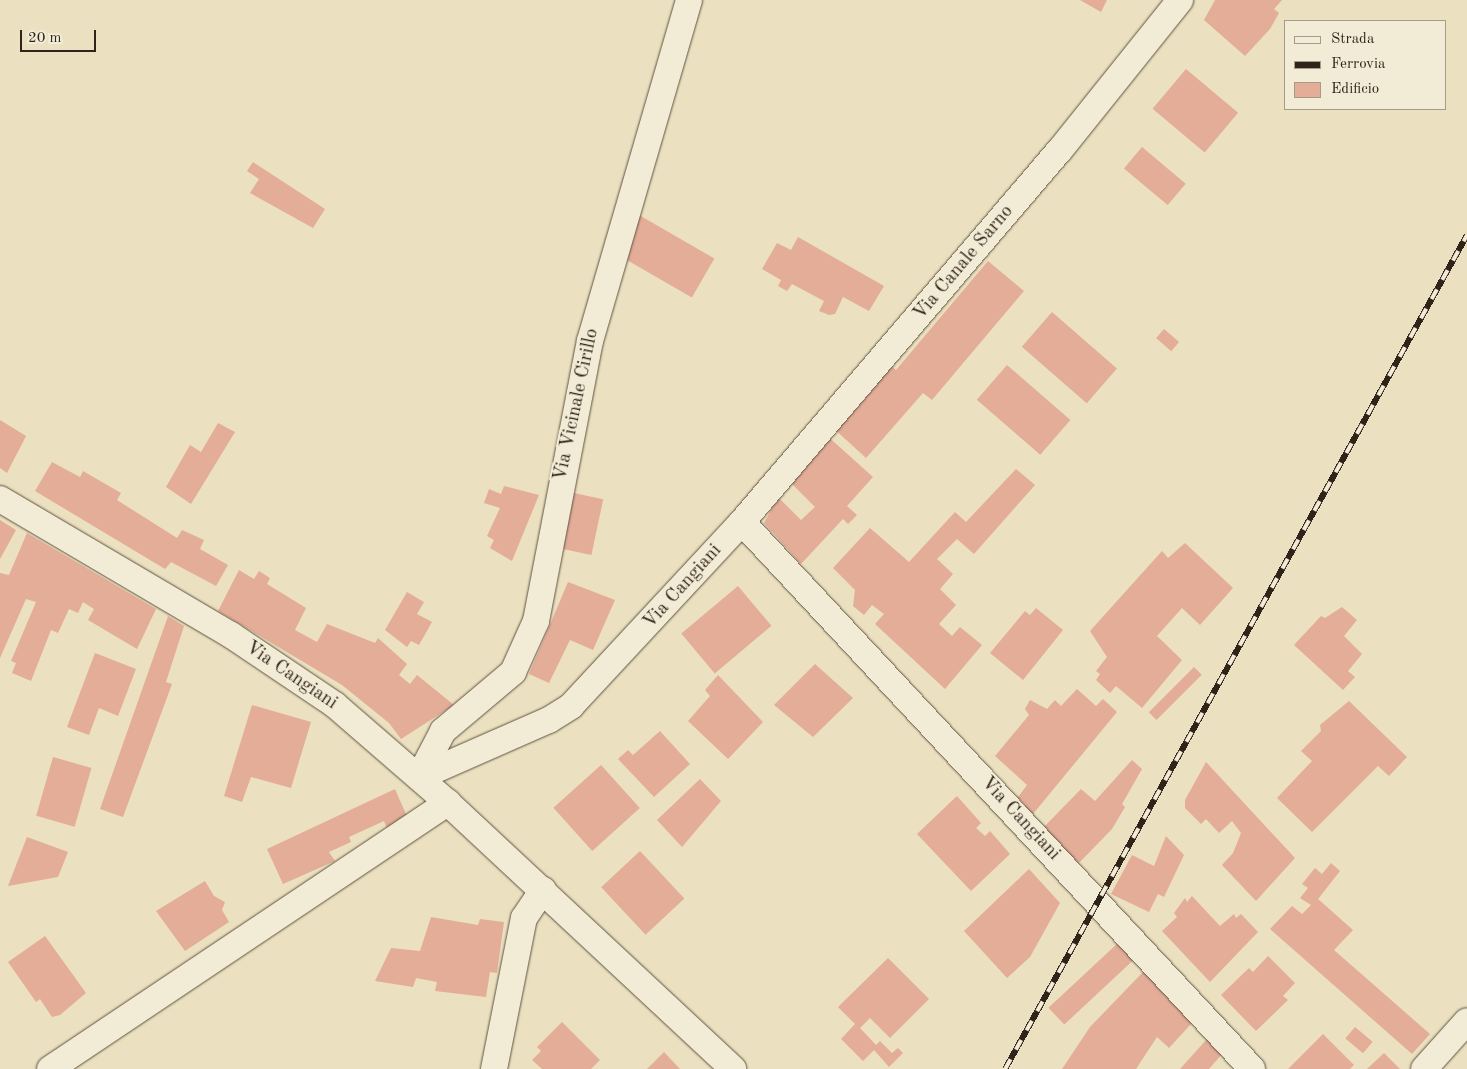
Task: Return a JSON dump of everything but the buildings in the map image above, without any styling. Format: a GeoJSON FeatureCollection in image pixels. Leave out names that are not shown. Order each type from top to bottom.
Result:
{"type":"FeatureCollection","features":[{"type":"Feature","properties":{"kind":"street","name":"Via Vicinale Cirillo"},"geometry":{"type":"LineString","coordinates":[[420,777],[443,731],[514,672],[536,621],[590,340],[689,0]]}},
{"type":"Feature","properties":{"kind":"street","name":"Via Canale Sarno"},"geometry":{"type":"LineString","coordinates":[[742,522],[1060,150],[1180,0]]}},
{"type":"Feature","properties":{"kind":"street","name":"Via Cangiani"},"geometry":{"type":"LineString","coordinates":[[0,499],[303,681],[420,777],[550,720],[571,706],[742,522],[1252,1069]]}},
{"type":"Feature","properties":{"kind":"street"},"geometry":{"type":"LineString","coordinates":[[420,777],[544,890],[733,1069]]}},
{"type":"Feature","properties":{"kind":"street"},"geometry":{"type":"LineString","coordinates":[[50,1069],[448,803]]}},
{"type":"Feature","properties":{"kind":"street"},"geometry":{"type":"LineString","coordinates":[[494,1069],[524,918],[544,890]]}},
{"type":"Feature","properties":{"kind":"street"},"geometry":{"type":"LineString","coordinates":[[1424,1069],[1467,1021]]}},
{"type":"Feature","properties":{"kind":"railway"},"geometry":{"type":"LineString","coordinates":[[1005,1069],[1467,235]]}}]}
